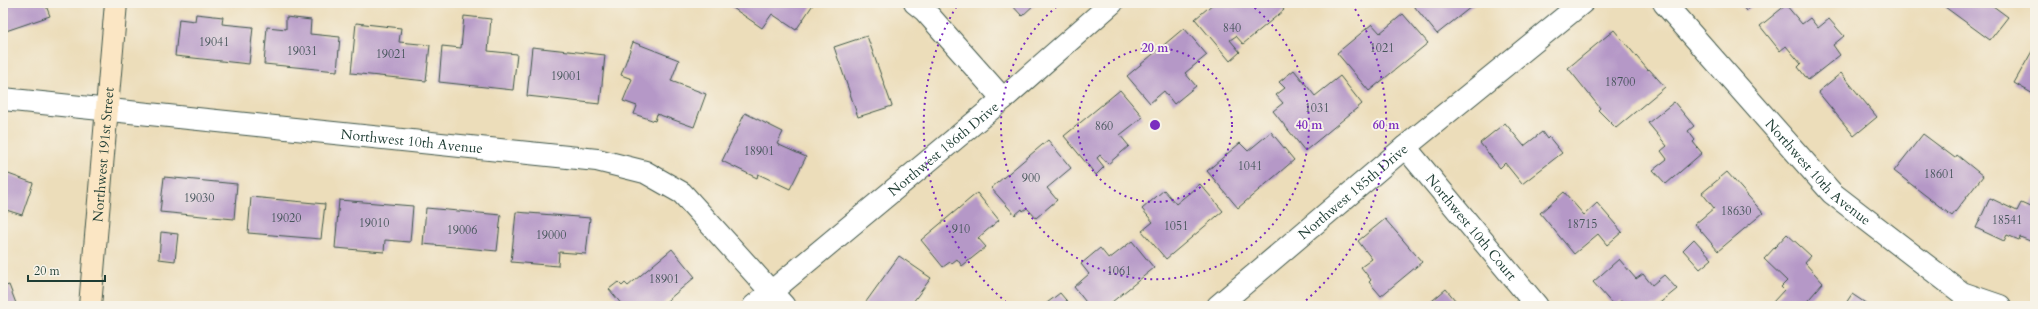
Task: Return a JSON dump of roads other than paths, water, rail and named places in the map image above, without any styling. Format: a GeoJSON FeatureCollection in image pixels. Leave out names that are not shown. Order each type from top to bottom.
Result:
{"type":"FeatureCollection","features":[{"type":"Feature","properties":{"kind":"street","name":"Northwest 191st Street"},"geometry":{"type":"LineString","coordinates":[[90,306],[116,3]]}},
{"type":"Feature","properties":{"kind":"street"},"geometry":{"type":"LineString","coordinates":[[915,3],[925,11],[1003,99]]}},
{"type":"Feature","properties":{"kind":"street","name":"Northwest 186th Drive"},"geometry":{"type":"LineString","coordinates":[[778,299],[1112,3]]}},
{"type":"Feature","properties":{"kind":"street","name":"Northwest 185th Drive"},"geometry":{"type":"LineString","coordinates":[[1218,306],[1405,147],[1582,3]]}},
{"type":"Feature","properties":{"kind":"street","name":"Northwest 10th Avenue"},"geometry":{"type":"LineString","coordinates":[[1664,3],[1832,194],[1962,293],[2000,306]]}},
{"type":"Feature","properties":{"kind":"street","name":"Northwest 10th Avenue"},"geometry":{"type":"LineString","coordinates":[[3,99],[106,108],[597,160],[645,172],[682,193],[778,299]]}},
{"type":"Feature","properties":{"kind":"street","name":"Northwest 10th Court"},"geometry":{"type":"LineString","coordinates":[[1405,147],[1537,306]]}},
{"type":"Feature","properties":{"kind":"street"},"geometry":{"type":"LineString","coordinates":[[754,306],[778,299]]}}]}
